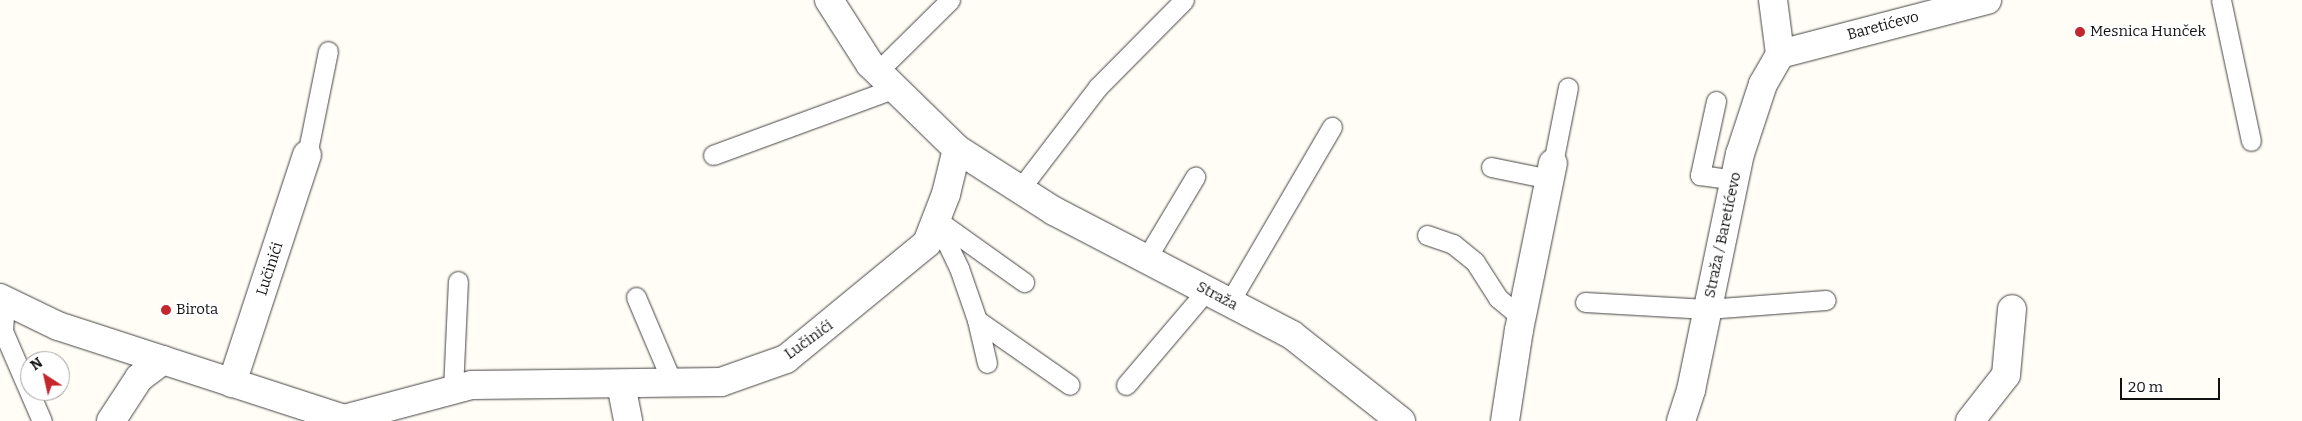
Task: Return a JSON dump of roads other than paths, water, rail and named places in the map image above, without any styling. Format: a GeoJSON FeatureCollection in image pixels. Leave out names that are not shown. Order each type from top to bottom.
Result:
{"type":"FeatureCollection","features":[{"type":"Feature","properties":{"kind":"street"},"geometry":{"type":"LineString","coordinates":[[829,0],[886,79],[956,148]]}},
{"type":"Feature","properties":{"kind":"street"},"geometry":{"type":"LineString","coordinates":[[1774,0],[1780,54]]}},
{"type":"Feature","properties":{"kind":"street","name":"Baretićevo"},"geometry":{"type":"LineString","coordinates":[[1780,54],[1987,0]]}},
{"type":"Feature","properties":{"kind":"street","name":"Straža / Baretićevo"},"geometry":{"type":"LineString","coordinates":[[1681,421],[1691,390],[1735,180],[1763,84],[1780,54]]}},
{"type":"Feature","properties":{"kind":"street","name":"Straža"},"geometry":{"type":"LineString","coordinates":[[956,148],[1054,211],[1292,335],[1401,421]]}},
{"type":"Feature","properties":{"kind":"street","name":"Lučinići"},"geometry":{"type":"LineString","coordinates":[[2,300],[58,326],[344,420],[472,385],[721,382],[786,359],[927,243],[946,194],[956,148]]}},
{"type":"Feature","properties":{"kind":"street","name":"Lučinići"},"geometry":{"type":"LineString","coordinates":[[232,383],[307,154]]}},
{"type":"Feature","properties":{"kind":"street"},"geometry":{"type":"LineString","coordinates":[[1505,421],[1521,317],[1552,171]]}},
{"type":"Feature","properties":{"kind":"street"},"geometry":{"type":"LineString","coordinates":[[1970,421],[2006,375],[2012,309]]}},
{"type":"Feature","properties":{"kind":"street"},"geometry":{"type":"LineString","coordinates":[[111,421],[139,378],[163,360]]}},
{"type":"Feature","properties":{"kind":"street"},"geometry":{"type":"LineString","coordinates":[[621,384],[628,421]]}},
{"type":"Feature","properties":{"kind":"lane"},"geometry":{"type":"LineString","coordinates":[[713,155],[886,79],[950,0]]}},
{"type":"Feature","properties":{"kind":"lane"},"geometry":{"type":"LineString","coordinates":[[1020,189],[1098,87],[1184,0]]}},
{"type":"Feature","properties":{"kind":"lane"},"geometry":{"type":"LineString","coordinates":[[2221,0],[2251,140]]}},
{"type":"Feature","properties":{"kind":"lane"},"geometry":{"type":"LineString","coordinates":[[307,154],[328,51]]}},
{"type":"Feature","properties":{"kind":"lane"},"geometry":{"type":"LineString","coordinates":[[1491,167],[1552,171],[1568,87]]}},
{"type":"Feature","properties":{"kind":"lane"},"geometry":{"type":"LineString","coordinates":[[1716,101],[1700,175],[1735,180]]}},
{"type":"Feature","properties":{"kind":"lane"},"geometry":{"type":"LineString","coordinates":[[1126,385],[1218,297],[1332,127]]}},
{"type":"Feature","properties":{"kind":"lane"},"geometry":{"type":"LineString","coordinates":[[1146,259],[1195,177]]}},
{"type":"Feature","properties":{"kind":"lane"},"geometry":{"type":"LineString","coordinates":[[936,220],[1024,282]]}},
{"type":"Feature","properties":{"kind":"lane"},"geometry":{"type":"LineString","coordinates":[[936,220],[959,268],[977,320],[988,364]]}},
{"type":"Feature","properties":{"kind":"lane"},"geometry":{"type":"LineString","coordinates":[[1427,235],[1453,244],[1475,262],[1498,298],[1521,317]]}},
{"type":"Feature","properties":{"kind":"lane"},"geometry":{"type":"LineString","coordinates":[[453,390],[458,281]]}},
{"type":"Feature","properties":{"kind":"lane"},"geometry":{"type":"LineString","coordinates":[[636,297],[672,382]]}},
{"type":"Feature","properties":{"kind":"lane"},"geometry":{"type":"LineString","coordinates":[[2,300],[3,331],[42,421]]}},
{"type":"Feature","properties":{"kind":"lane"},"geometry":{"type":"LineString","coordinates":[[1585,302],[1707,309],[1826,300]]}},
{"type":"Feature","properties":{"kind":"lane"},"geometry":{"type":"LineString","coordinates":[[977,320],[1070,386]]}},
{"type":"Feature","properties":{"kind":"place","name":"Mesnica Hunček"},"geometry":{"type":"Point","coordinates":[2080,32]}},
{"type":"Feature","properties":{"kind":"place","name":"Birota"},"geometry":{"type":"Point","coordinates":[166,310]}}]}
